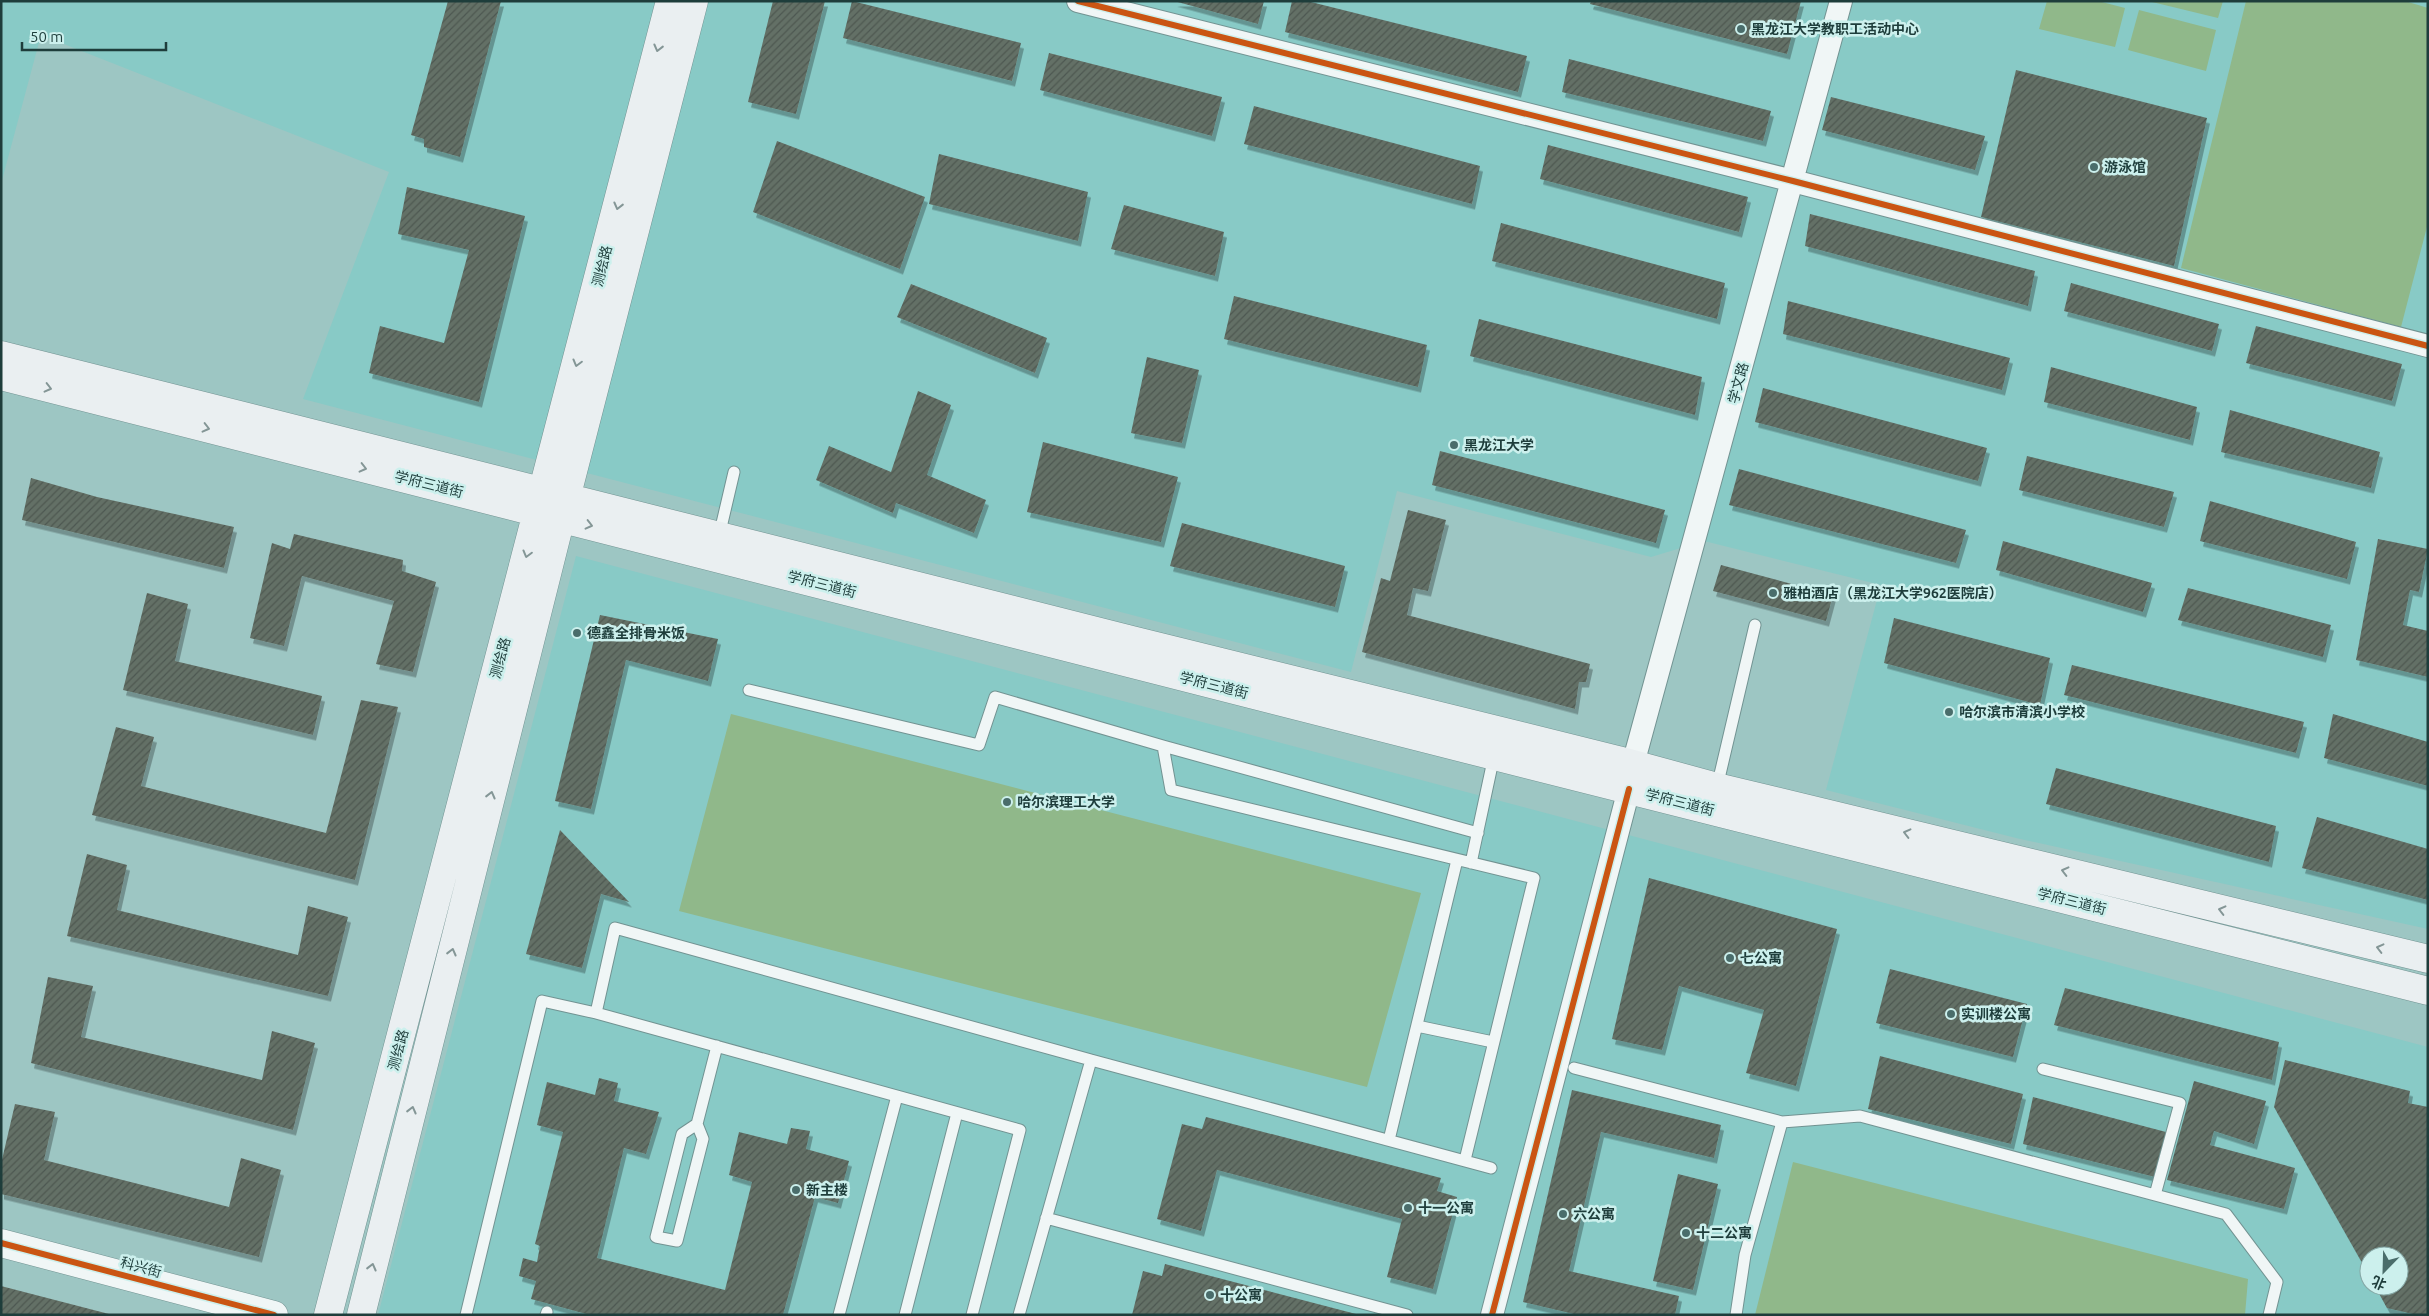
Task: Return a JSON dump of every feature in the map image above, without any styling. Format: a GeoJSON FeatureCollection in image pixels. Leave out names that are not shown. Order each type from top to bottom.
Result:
{"type":"FeatureCollection","features":[{"type":"Feature","properties":{"kind":"main road","name":"测绘路"},"geometry":{"type":"LineString","coordinates":[[361,1315],[670,1]]}},
{"type":"Feature","properties":{"kind":"main road","name":"测绘路"},"geometry":{"type":"LineString","coordinates":[[328,1315],[694,1]]}},
{"type":"Feature","properties":{"kind":"main road","name":"学府三道街"},"geometry":{"type":"LineString","coordinates":[[1,355],[553,505],[1494,756],[1631,777],[1717,787],[2428,959]]}},
{"type":"Feature","properties":{"kind":"main road","name":"学府三道街"},"geometry":{"type":"LineString","coordinates":[[1,376],[553,505],[719,536],[1631,777],[2428,991]]}},
{"type":"Feature","properties":{"kind":"street"},"geometry":{"type":"LineString","coordinates":[[1078,1],[1793,181],[2428,346]]}},
{"type":"Feature","properties":{"kind":"street","name":"学文路"},"geometry":{"type":"LineString","coordinates":[[1492,1315],[1631,777],[1841,1]]}},
{"type":"Feature","properties":{"kind":"street","name":"科兴街"},"geometry":{"type":"LineString","coordinates":[[1,1243],[274,1315]]}},
{"type":"Feature","properties":{"kind":"lane"},"geometry":{"type":"LineString","coordinates":[[719,536],[734,472]]}},
{"type":"Feature","properties":{"kind":"lane"},"geometry":{"type":"LineString","coordinates":[[1717,787],[1755,625]]}},
{"type":"Feature","properties":{"kind":"lane"},"geometry":{"type":"LineString","coordinates":[[749,690],[979,745],[996,697],[1163,746],[1478,833]]}},
{"type":"Feature","properties":{"kind":"lane"},"geometry":{"type":"LineString","coordinates":[[1163,746],[1171,790],[1534,878],[1465,1160]]}},
{"type":"Feature","properties":{"kind":"lane"},"geometry":{"type":"LineString","coordinates":[[1471,863],[1494,756]]}},
{"type":"Feature","properties":{"kind":"lane"},"geometry":{"type":"LineString","coordinates":[[1389,1140],[1457,860]]}},
{"type":"Feature","properties":{"kind":"lane"},"geometry":{"type":"LineString","coordinates":[[596,1013],[615,928],[1091,1060],[1491,1168]]}},
{"type":"Feature","properties":{"kind":"lane"},"geometry":{"type":"LineString","coordinates":[[466,1315],[542,1001],[596,1013],[1020,1130],[972,1315]]}},
{"type":"Feature","properties":{"kind":"lane"},"geometry":{"type":"LineString","coordinates":[[1417,1026],[1493,1042]]}},
{"type":"Feature","properties":{"kind":"lane"},"geometry":{"type":"LineString","coordinates":[[697,1124],[682,1134],[656,1237],[677,1241],[703,1139],[697,1124],[717,1046]]}},
{"type":"Feature","properties":{"kind":"lane"},"geometry":{"type":"LineString","coordinates":[[1019,1315],[1091,1060]]}},
{"type":"Feature","properties":{"kind":"lane"},"geometry":{"type":"LineString","coordinates":[[1574,1068],[1782,1122],[1860,1116],[2226,1214],[2277,1282],[2269,1315]]}},
{"type":"Feature","properties":{"kind":"lane"},"geometry":{"type":"LineString","coordinates":[[2043,1069],[2180,1103],[2155,1195]]}},
{"type":"Feature","properties":{"kind":"lane"},"geometry":{"type":"LineString","coordinates":[[839,1315],[897,1096]]}},
{"type":"Feature","properties":{"kind":"lane"},"geometry":{"type":"LineString","coordinates":[[905,1315],[957,1113]]}},
{"type":"Feature","properties":{"kind":"lane"},"geometry":{"type":"LineString","coordinates":[[1736,1315],[1745,1255],[1782,1122]]}},
{"type":"Feature","properties":{"kind":"lane"},"geometry":{"type":"LineString","coordinates":[[1046,1218],[1407,1315]]}},
{"type":"Feature","properties":{"kind":"shaded area","name":"黑龙江大学"},"geometry":{"type":"Polygon","coordinates":[[[1,1],[2428,1],[2428,929],[2016,838],[1826,790],[1881,585],[1704,541],[1651,557],[1397,491],[1351,672],[303,399],[389,172],[41,35],[1,184],[1,1]]]}},
{"type":"Feature","properties":{"kind":"shaded area","name":"哈尔滨理工大学"},"geometry":{"type":"Polygon","coordinates":[[[576,556],[2428,1047],[2428,1315],[378,1315],[576,556]]]}},
{"type":"Feature","properties":{"kind":"green space"},"geometry":{"type":"Polygon","coordinates":[[[2047,1],[2098,1],[2125,8],[2115,47],[2039,29],[2047,1]]]}},
{"type":"Feature","properties":{"kind":"green space"},"geometry":{"type":"Polygon","coordinates":[[[2148,1],[2223,1],[2218,18],[2148,1]]]}},
{"type":"Feature","properties":{"kind":"green space"},"geometry":{"type":"Polygon","coordinates":[[[2246,1],[2405,1],[2428,8],[2428,223],[2401,327],[2181,268],[2246,1]]]}},
{"type":"Feature","properties":{"kind":"green space"},"geometry":{"type":"Polygon","coordinates":[[[2139,10],[2216,30],[2206,71],[2128,50],[2139,10]]]}},
{"type":"Feature","properties":{"kind":"green space"},"geometry":{"type":"Polygon","coordinates":[[[731,714],[1421,893],[1367,1087],[679,911],[731,714]]]}},
{"type":"Feature","properties":{"kind":"green space"},"geometry":{"type":"Polygon","coordinates":[[[1793,1162],[2248,1279],[2245,1315],[1755,1315],[1793,1162]]]}},
{"type":"Feature","properties":{"kind":"building"},"geometry":{"type":"Polygon","coordinates":[[[448,1],[501,1],[460,157],[424,147],[424,139],[411,135],[448,1]]]}},
{"type":"Feature","properties":{"kind":"building"},"geometry":{"type":"Polygon","coordinates":[[[773,1],[825,1],[796,114],[748,102],[773,1]]]}},
{"type":"Feature","properties":{"kind":"building"},"geometry":{"type":"Polygon","coordinates":[[[852,1],[1021,43],[1012,81],[843,38],[852,1]]]}},
{"type":"Feature","properties":{"kind":"building"},"geometry":{"type":"Polygon","coordinates":[[[1174,1],[1264,1],[1258,24],[1174,1]]]}},
{"type":"Feature","properties":{"kind":"building"},"geometry":{"type":"Polygon","coordinates":[[[1292,1],[1307,1],[1527,56],[1518,92],[1285,32],[1292,1]]]}},
{"type":"Feature","properties":{"kind":"building","name":"黑龙江大学教职工活动中心"},"geometry":{"type":"Polygon","coordinates":[[[1591,1],[1801,1],[1787,54],[1590,4],[1591,1]]]}},
{"type":"Feature","properties":{"kind":"building"},"geometry":{"type":"Polygon","coordinates":[[[1049,53],[1222,97],[1212,136],[1040,90],[1049,53]]]}},
{"type":"Feature","properties":{"kind":"building"},"geometry":{"type":"Polygon","coordinates":[[[1569,59],[1771,111],[1763,141],[1562,92],[1569,59]]]}},
{"type":"Feature","properties":{"kind":"building","name":"游泳馆"},"geometry":{"type":"Polygon","coordinates":[[[2016,70],[2207,118],[2174,266],[1981,217],[2016,70]]]}},
{"type":"Feature","properties":{"kind":"building"},"geometry":{"type":"Polygon","coordinates":[[[1831,97],[1985,136],[1975,170],[1822,130],[1831,97]]]}},
{"type":"Feature","properties":{"kind":"building"},"geometry":{"type":"Polygon","coordinates":[[[1254,106],[1480,166],[1472,204],[1244,144],[1254,106]]]}},
{"type":"Feature","properties":{"kind":"building"},"geometry":{"type":"Polygon","coordinates":[[[777,141],[925,197],[900,269],[753,212],[777,141]]]}},
{"type":"Feature","properties":{"kind":"building"},"geometry":{"type":"Polygon","coordinates":[[[1548,145],[1748,197],[1739,232],[1540,179],[1548,145]]]}},
{"type":"Feature","properties":{"kind":"building"},"geometry":{"type":"Polygon","coordinates":[[[939,154],[1088,192],[1078,241],[929,204],[939,154]]]}},
{"type":"Feature","properties":{"kind":"building"},"geometry":{"type":"Polygon","coordinates":[[[407,187],[525,216],[479,402],[369,373],[380,326],[444,343],[469,250],[398,234],[407,187]]]}},
{"type":"Feature","properties":{"kind":"building"},"geometry":{"type":"Polygon","coordinates":[[[1124,205],[1224,232],[1215,276],[1111,249],[1124,205]]]}},
{"type":"Feature","properties":{"kind":"building"},"geometry":{"type":"Polygon","coordinates":[[[1810,214],[2035,271],[2028,306],[1805,246],[1810,214]]]}},
{"type":"Feature","properties":{"kind":"building"},"geometry":{"type":"Polygon","coordinates":[[[1501,223],[1725,283],[1717,319],[1492,261],[1501,223]]]}},
{"type":"Feature","properties":{"kind":"building"},"geometry":{"type":"Polygon","coordinates":[[[2071,283],[2219,324],[2212,351],[2064,311],[2071,283]]]}},
{"type":"Feature","properties":{"kind":"building"},"geometry":{"type":"Polygon","coordinates":[[[911,284],[1047,338],[1035,373],[897,317],[911,284]]]}},
{"type":"Feature","properties":{"kind":"building"},"geometry":{"type":"Polygon","coordinates":[[[1234,296],[1427,345],[1418,387],[1224,339],[1234,296]]]}},
{"type":"Feature","properties":{"kind":"building"},"geometry":{"type":"Polygon","coordinates":[[[1788,301],[2010,358],[2002,390],[1783,334],[1788,301]]]}},
{"type":"Feature","properties":{"kind":"building"},"geometry":{"type":"Polygon","coordinates":[[[1479,319],[1702,377],[1695,415],[1470,356],[1479,319]]]}},
{"type":"Feature","properties":{"kind":"building"},"geometry":{"type":"Polygon","coordinates":[[[2256,326],[2402,364],[2392,401],[2246,363],[2256,326]]]}},
{"type":"Feature","properties":{"kind":"building"},"geometry":{"type":"Polygon","coordinates":[[[1147,357],[1199,370],[1182,443],[1131,433],[1147,357]]]}},
{"type":"Feature","properties":{"kind":"building"},"geometry":{"type":"Polygon","coordinates":[[[2051,367],[2197,407],[2190,440],[2044,402],[2051,367]]]}},
{"type":"Feature","properties":{"kind":"building"},"geometry":{"type":"Polygon","coordinates":[[[1763,388],[1987,448],[1978,481],[1755,422],[1763,388]]]}},
{"type":"Feature","properties":{"kind":"building"},"geometry":{"type":"Polygon","coordinates":[[[918,391],[951,405],[927,475],[986,500],[974,533],[896,503],[893,513],[816,480],[829,446],[891,472],[918,391]]]}},
{"type":"Feature","properties":{"kind":"building"},"geometry":{"type":"Polygon","coordinates":[[[2230,410],[2380,452],[2371,488],[2221,452],[2230,410]]]}},
{"type":"Feature","properties":{"kind":"building"},"geometry":{"type":"Polygon","coordinates":[[[1043,442],[1178,477],[1161,542],[1027,512],[1043,442]]]}},
{"type":"Feature","properties":{"kind":"building"},"geometry":{"type":"Polygon","coordinates":[[[1440,451],[1665,510],[1656,543],[1432,485],[1440,451]]]}},
{"type":"Feature","properties":{"kind":"building"},"geometry":{"type":"Polygon","coordinates":[[[2027,456],[2174,492],[2164,527],[2019,490],[2027,456]]]}},
{"type":"Feature","properties":{"kind":"building"},"geometry":{"type":"Polygon","coordinates":[[[1739,469],[1966,530],[1956,563],[1729,505],[1739,469]]]}},
{"type":"Feature","properties":{"kind":"building"},"geometry":{"type":"Polygon","coordinates":[[[31,478],[97,497],[234,527],[224,568],[22,520],[31,478]]]}},
{"type":"Feature","properties":{"kind":"building"},"geometry":{"type":"Polygon","coordinates":[[[2210,501],[2356,542],[2347,579],[2200,541],[2210,501]]]}},
{"type":"Feature","properties":{"kind":"building"},"geometry":{"type":"Polygon","coordinates":[[[1408,510],[1446,520],[1428,591],[1413,588],[1407,615],[1590,664],[1586,682],[1579,682],[1575,709],[1362,652],[1381,578],[1390,581],[1408,510]]]}},
{"type":"Feature","properties":{"kind":"building"},"geometry":{"type":"Polygon","coordinates":[[[1182,523],[1345,566],[1335,607],[1170,566],[1182,523]]]}},
{"type":"Feature","properties":{"kind":"building"},"geometry":{"type":"Polygon","coordinates":[[[294,534],[403,560],[402,571],[436,582],[413,672],[376,664],[394,601],[302,576],[284,646],[250,638],[272,543],[290,549],[294,534]]]}},
{"type":"Feature","properties":{"kind":"building"},"geometry":{"type":"Polygon","coordinates":[[[2378,539],[2428,549],[2419,592],[2410,590],[2403,625],[2428,631],[2428,677],[2356,660],[2378,539]]]}},
{"type":"Feature","properties":{"kind":"building"},"geometry":{"type":"Polygon","coordinates":[[[2003,541],[2152,583],[2143,612],[1996,570],[2003,541]]]}},
{"type":"Feature","properties":{"kind":"building","name":"雅柏酒店（黑龙江大学962医院店）"},"geometry":{"type":"Polygon","coordinates":[[[1721,565],[1833,595],[1826,621],[1713,591],[1721,565]]]}},
{"type":"Feature","properties":{"kind":"building"},"geometry":{"type":"Polygon","coordinates":[[[2188,588],[2331,625],[2323,657],[2178,620],[2188,588]]]}},
{"type":"Feature","properties":{"kind":"building"},"geometry":{"type":"Polygon","coordinates":[[[147,593],[188,604],[175,661],[322,696],[313,735],[123,690],[147,593]]]}},
{"type":"Feature","properties":{"kind":"building"},"geometry":{"type":"Polygon","coordinates":[[[600,615],[718,639],[708,681],[626,660],[591,809],[555,801],[600,615]]]}},
{"type":"Feature","properties":{"kind":"building"},"geometry":{"type":"Polygon","coordinates":[[[1894,618],[2050,658],[2040,705],[1884,663],[1894,618]]]}},
{"type":"Feature","properties":{"kind":"building"},"geometry":{"type":"Polygon","coordinates":[[[2072,665],[2304,722],[2296,753],[2064,695],[2072,665]]]}},
{"type":"Feature","properties":{"kind":"building"},"geometry":{"type":"Polygon","coordinates":[[[361,700],[398,707],[355,880],[92,815],[116,727],[154,737],[141,786],[326,833],[361,700]]]}},
{"type":"Feature","properties":{"kind":"building"},"geometry":{"type":"Polygon","coordinates":[[[2333,714],[2428,742],[2428,786],[2324,758],[2333,714]]]}},
{"type":"Feature","properties":{"kind":"building"},"geometry":{"type":"Polygon","coordinates":[[[2056,768],[2276,826],[2269,862],[2046,804],[2056,768]]]}},
{"type":"Feature","properties":{"kind":"building"},"geometry":{"type":"Polygon","coordinates":[[[2317,817],[2428,849],[2428,900],[2302,868],[2317,817]]]}},
{"type":"Feature","properties":{"kind":"building"},"geometry":{"type":"Polygon","coordinates":[[[560,830],[629,902],[601,894],[582,968],[526,954],[560,830]]]}},
{"type":"Feature","properties":{"kind":"building"},"geometry":{"type":"Polygon","coordinates":[[[87,854],[127,865],[117,910],[298,955],[308,906],[348,917],[328,996],[67,936],[87,854]]]}},
{"type":"Feature","properties":{"kind":"building","name":"七公寓"},"geometry":{"type":"Polygon","coordinates":[[[1649,878],[1837,929],[1796,1086],[1746,1073],[1764,1010],[1679,986],[1662,1050],[1612,1039],[1649,878]]]}},
{"type":"Feature","properties":{"kind":"building","name":"实训楼公寓"},"geometry":{"type":"Polygon","coordinates":[[[1890,969],[2027,1004],[2013,1057],[1876,1023],[1890,969]]]}},
{"type":"Feature","properties":{"kind":"building"},"geometry":{"type":"Polygon","coordinates":[[[48,977],[93,986],[81,1037],[262,1080],[272,1031],[315,1043],[293,1130],[31,1063],[48,977]]]}},
{"type":"Feature","properties":{"kind":"building"},"geometry":{"type":"Polygon","coordinates":[[[2065,988],[2279,1042],[2272,1080],[2054,1025],[2065,988]]]}},
{"type":"Feature","properties":{"kind":"building"},"geometry":{"type":"Polygon","coordinates":[[[1880,1056],[2023,1094],[2011,1144],[1868,1109],[1880,1056]]]}},
{"type":"Feature","properties":{"kind":"building"},"geometry":{"type":"Polygon","coordinates":[[[2285,1060],[2410,1091],[2408,1103],[2428,1107],[2428,1315],[2417,1315],[2387,1308],[2380,1296],[2409,1296],[2409,1246],[2359,1246],[2359,1257],[2274,1107],[2285,1060]]]}},
{"type":"Feature","properties":{"kind":"building","name":"新主楼"},"geometry":{"type":"Polygon","coordinates":[[[599,1078],[618,1083],[614,1101],[659,1112],[646,1154],[624,1148],[597,1258],[725,1290],[752,1182],[729,1175],[739,1132],[787,1144],[791,1128],[810,1131],[806,1149],[849,1161],[838,1203],[815,1197],[783,1315],[590,1315],[531,1299],[536,1281],[519,1276],[523,1258],[537,1262],[540,1246],[535,1244],[563,1132],[537,1125],[547,1082],[595,1095],[599,1078]]]}},
{"type":"Feature","properties":{"kind":"building"},"geometry":{"type":"Polygon","coordinates":[[[2194,1081],[2266,1101],[2254,1144],[2214,1131],[2210,1145],[2295,1168],[2284,1209],[2167,1180],[2194,1081]]]}},
{"type":"Feature","properties":{"kind":"building","name":"六公寓"},"geometry":{"type":"Polygon","coordinates":[[[1572,1090],[1721,1125],[1714,1158],[1601,1132],[1569,1271],[1679,1296],[1675,1315],[1578,1315],[1523,1302],[1572,1090]]]}},
{"type":"Feature","properties":{"kind":"building"},"geometry":{"type":"Polygon","coordinates":[[[2033,1097],[2166,1132],[2155,1177],[2023,1144],[2033,1097]]]}},
{"type":"Feature","properties":{"kind":"building"},"geometry":{"type":"Polygon","coordinates":[[[15,1104],[55,1112],[44,1160],[229,1207],[241,1158],[281,1170],[259,1257],[1,1194],[1,1164],[15,1104]]]}},
{"type":"Feature","properties":{"kind":"building","name":"十一公寓"},"geometry":{"type":"Polygon","coordinates":[[[1206,1117],[1441,1178],[1437,1191],[1457,1197],[1433,1289],[1387,1277],[1402,1219],[1217,1170],[1201,1231],[1157,1219],[1182,1124],[1202,1129],[1206,1117]]]}},
{"type":"Feature","properties":{"kind":"building","name":"十二公寓"},"geometry":{"type":"Polygon","coordinates":[[[1678,1174],[1718,1184],[1693,1290],[1653,1281],[1678,1174]]]}},
{"type":"Feature","properties":{"kind":"building","name":"十公寓"},"geometry":{"type":"Polygon","coordinates":[[[1165,1264],[1356,1315],[1132,1315],[1143,1271],[1162,1276],[1165,1264]]]}},
{"type":"Feature","properties":{"kind":"building"},"geometry":{"type":"Polygon","coordinates":[[[1,1286],[109,1314],[109,1315],[1,1315],[1,1286]]]}},
{"type":"Feature","properties":{"kind":"cycle path"},"geometry":{"type":"LineString","coordinates":[[1078,1],[1793,181],[2428,346]]}},
{"type":"Feature","properties":{"kind":"cycle path"},"geometry":{"type":"LineString","coordinates":[[1492,1315],[1629,789]]}},
{"type":"Feature","properties":{"kind":"cycle path"},"geometry":{"type":"LineString","coordinates":[[1,1243],[274,1315]]}},
{"type":"Feature","properties":{"kind":"place","name":"黑龙江大学教职工活动中心"},"geometry":{"type":"Point","coordinates":[1741,29]}},
{"type":"Feature","properties":{"kind":"place","name":"游泳馆"},"geometry":{"type":"Point","coordinates":[2094,167]}},
{"type":"Feature","properties":{"kind":"place","name":"黑龙江大学"},"geometry":{"type":"Point","coordinates":[1454,445]}},
{"type":"Feature","properties":{"kind":"place","name":"雅柏酒店（黑龙江大学962医院店）"},"geometry":{"type":"Point","coordinates":[1773,593]}},
{"type":"Feature","properties":{"kind":"place","name":"德鑫全排骨米饭"},"geometry":{"type":"Point","coordinates":[577,633]}},
{"type":"Feature","properties":{"kind":"place","name":"哈尔滨市清滨小学校"},"geometry":{"type":"Point","coordinates":[1949,712]}},
{"type":"Feature","properties":{"kind":"place","name":"哈尔滨理工大学"},"geometry":{"type":"Point","coordinates":[1007,802]}},
{"type":"Feature","properties":{"kind":"place","name":"七公寓"},"geometry":{"type":"Point","coordinates":[1730,958]}},
{"type":"Feature","properties":{"kind":"place","name":"实训楼公寓"},"geometry":{"type":"Point","coordinates":[1951,1014]}},
{"type":"Feature","properties":{"kind":"place","name":"新主楼"},"geometry":{"type":"Point","coordinates":[796,1190]}},
{"type":"Feature","properties":{"kind":"place","name":"十一公寓"},"geometry":{"type":"Point","coordinates":[1408,1208]}},
{"type":"Feature","properties":{"kind":"place","name":"六公寓"},"geometry":{"type":"Point","coordinates":[1563,1214]}},
{"type":"Feature","properties":{"kind":"place","name":"十二公寓"},"geometry":{"type":"Point","coordinates":[1686,1233]}},
{"type":"Feature","properties":{"kind":"place","name":"十公寓"},"geometry":{"type":"Point","coordinates":[1210,1295]}}]}
